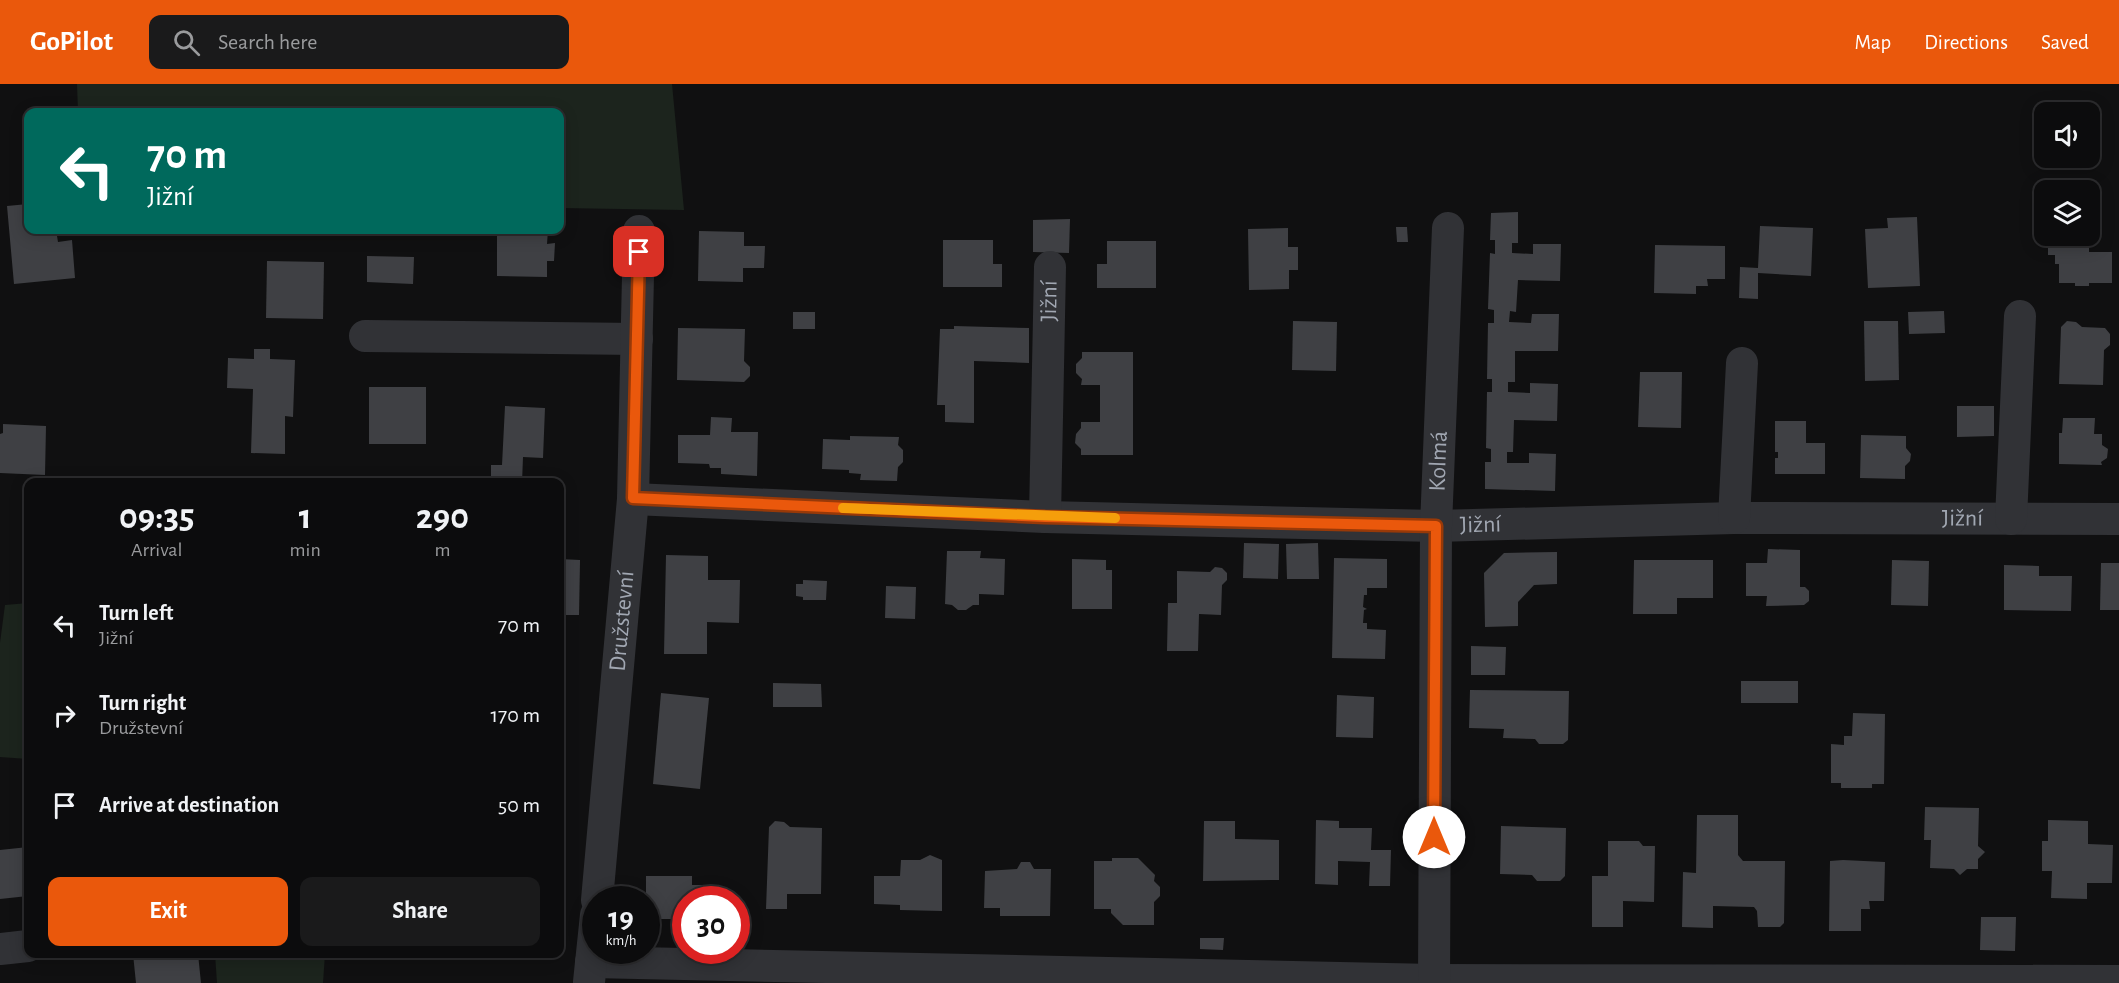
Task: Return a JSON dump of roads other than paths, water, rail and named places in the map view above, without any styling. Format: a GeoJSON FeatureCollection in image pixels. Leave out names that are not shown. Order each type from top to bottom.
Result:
{"type":"FeatureCollection","features":[{"type":"Feature","properties":{"kind":"street","name":"Kolmá"},"geometry":{"type":"LineString","coordinates":[[1434,982],[1436,526],[1449,228]]}},
{"type":"Feature","properties":{"kind":"street","name":"Družstevní"},"geometry":{"type":"LineString","coordinates":[[598,886],[633,498],[639,231]]}},
{"type":"Feature","properties":{"kind":"street","name":"Jižní"},"geometry":{"type":"LineString","coordinates":[[1045,517],[1050,267]]}},
{"type":"Feature","properties":{"kind":"street","name":"Jižní"},"geometry":{"type":"LineString","coordinates":[[2011,519],[2020,316]]}},
{"type":"Feature","properties":{"kind":"street"},"geometry":{"type":"LineString","coordinates":[[364,336],[637,339]]}},
{"type":"Feature","properties":{"kind":"street"},"geometry":{"type":"LineString","coordinates":[[1734,518],[1742,363]]}},
{"type":"Feature","properties":{"kind":"street","name":"Jižní"},"geometry":{"type":"LineString","coordinates":[[633,498],[1045,517],[1436,526],[1734,518],[2119,519]]}},
{"type":"Feature","properties":{"kind":"street"},"geometry":{"type":"LineString","coordinates":[[0,949],[24,946]]}},
{"type":"Feature","properties":{"kind":"street"},"geometry":{"type":"LineString","coordinates":[[590,973],[1434,982],[2119,981]]}}]}
